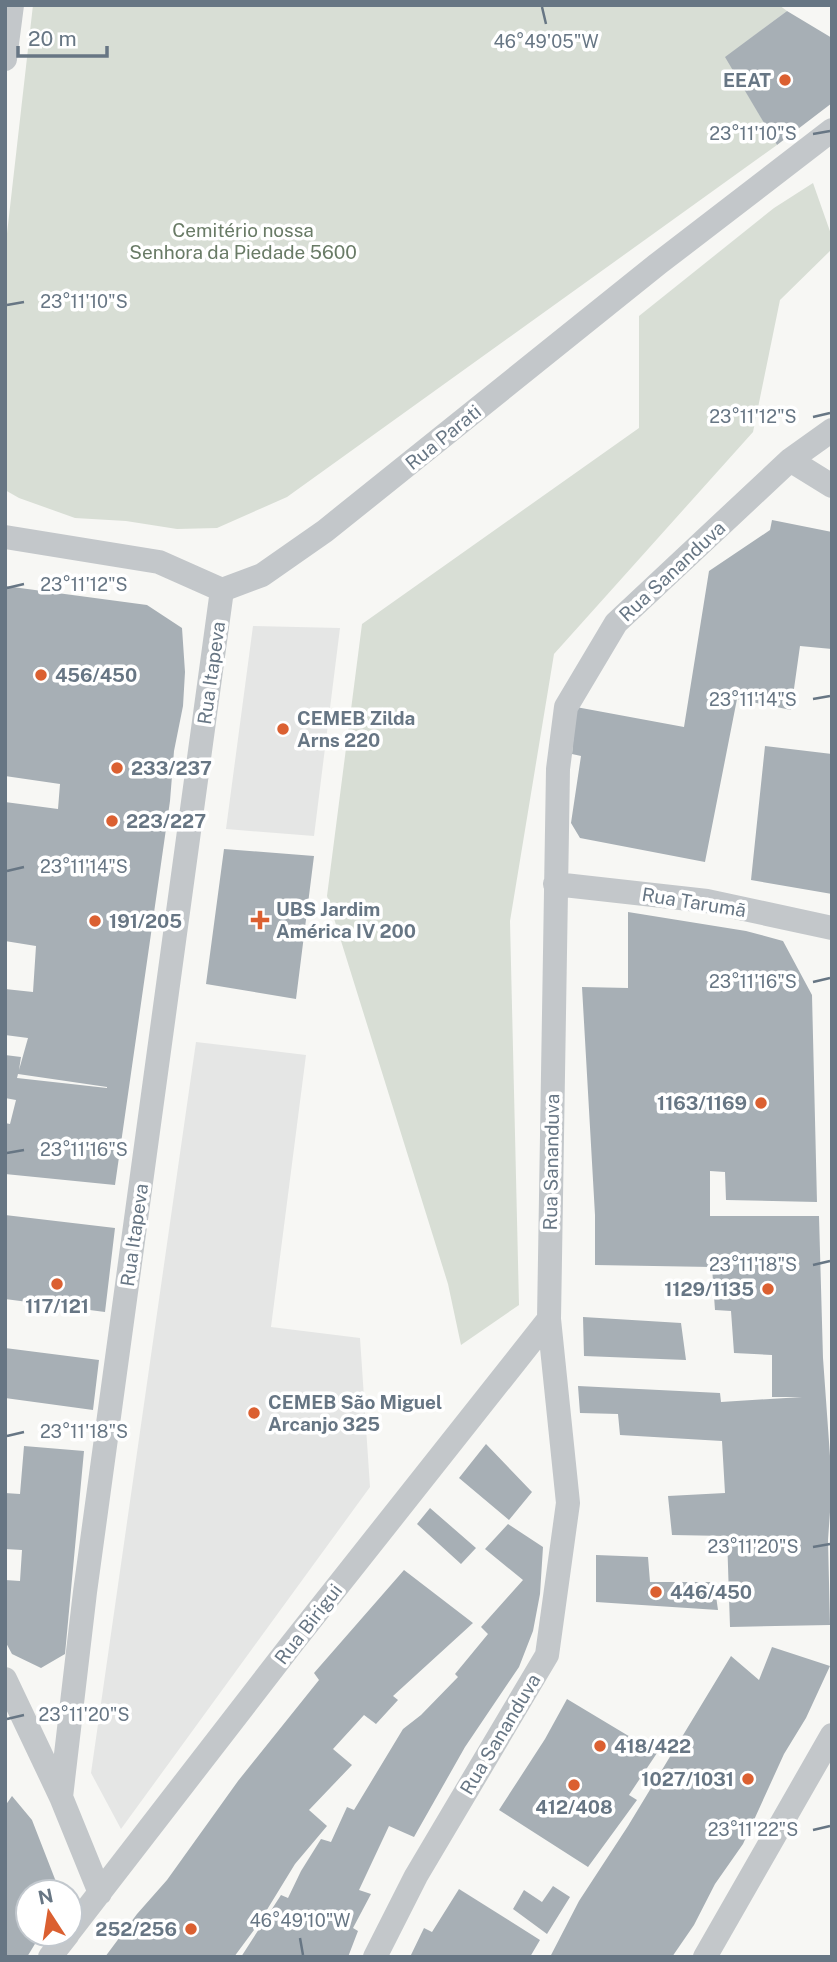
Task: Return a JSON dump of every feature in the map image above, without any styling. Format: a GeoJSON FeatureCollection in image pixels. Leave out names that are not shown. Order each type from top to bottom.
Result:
{"type":"FeatureCollection","features":[{"type":"Feature","properties":{"kind":"street"},"geometry":{"type":"LineString","coordinates":[[5,59],[12,5]]}},
{"type":"Feature","properties":{"kind":"street","name":"Rua Parati"},"geometry":{"type":"LineString","coordinates":[[222,590],[262,575],[326,531],[659,263],[832,130]]}},
{"type":"Feature","properties":{"kind":"street","name":"Rua Sananduva"},"geometry":{"type":"LineString","coordinates":[[375,1957],[416,1876],[547,1655],[568,1503],[549,1319],[558,769],[566,706],[616,623],[790,460],[832,430]]}},
{"type":"Feature","properties":{"kind":"street"},"geometry":{"type":"LineString","coordinates":[[790,460],[832,486]]}},
{"type":"Feature","properties":{"kind":"street"},"geometry":{"type":"LineString","coordinates":[[5,537],[159,562],[222,590]]}},
{"type":"Feature","properties":{"kind":"street","name":"Rua Itapeva"},"geometry":{"type":"LineString","coordinates":[[61,1797],[85,1592],[222,590]]}},
{"type":"Feature","properties":{"kind":"street","name":"Rua Tarumã"},"geometry":{"type":"LineString","coordinates":[[555,884],[707,901],[832,928]]}},
{"type":"Feature","properties":{"kind":"street","name":"Rua Birigui"},"geometry":{"type":"LineString","coordinates":[[84,1914],[291,1644],[549,1319]]}},
{"type":"Feature","properties":{"kind":"street"},"geometry":{"type":"LineString","coordinates":[[5,1679],[61,1797],[100,1893]]}},
{"type":"Feature","properties":{"kind":"street"},"geometry":{"type":"LineString","coordinates":[[705,1957],[832,1735]]}},
{"type":"Feature","properties":{"kind":"shaded area","name":"CEMEB Zilda Arns 220"},"geometry":{"type":"Polygon","coordinates":[[[253,626],[340,628],[314,836],[226,829],[253,626]]]}},
{"type":"Feature","properties":{"kind":"shaded area","name":"CEMEB São Miguel Arcanjo 325"},"geometry":{"type":"Polygon","coordinates":[[[196,1042],[306,1055],[271,1327],[360,1338],[370,1487],[121,1829],[91,1773],[196,1042]]]}},
{"type":"Feature","properties":{"kind":"green space","name":"Cemitério nossa Senhora da Piedade 5600"},"geometry":{"type":"Polygon","coordinates":[[[33,5],[779,5],[787,11],[726,57],[777,145],[287,497],[217,528],[177,529],[126,521],[75,518],[19,498],[5,490],[5,251],[33,5]]]}},
{"type":"Feature","properties":{"kind":"green space"},"geometry":{"type":"Polygon","coordinates":[[[813,183],[832,237],[832,249],[780,300],[753,432],[554,654],[510,921],[519,1305],[461,1345],[448,1284],[327,896],[362,624],[639,428],[639,316],[774,208],[813,183]]]}},
{"type":"Feature","properties":{"kind":"building","name":"EEAT"},"geometry":{"type":"Polygon","coordinates":[[[787,11],[832,38],[832,103],[777,145],[725,57],[787,11]]]}},
{"type":"Feature","properties":{"kind":"building"},"geometry":{"type":"Polygon","coordinates":[[[772,520],[832,532],[832,649],[800,646],[791,710],[737,699],[705,862],[580,838],[571,823],[581,756],[572,754],[576,707],[684,727],[709,571],[770,530],[772,520]]]}},
{"type":"Feature","properties":{"kind":"building"},"geometry":{"type":"Polygon","coordinates":[[[5,586],[147,605],[182,628],[185,672],[183,706],[174,751],[170,801],[115,1185],[5,1174],[5,1123],[10,1124],[16,1100],[5,1098],[5,1055],[21,1057],[19,1070],[28,1038],[5,1035],[5,989],[33,992],[36,946],[5,941],[5,802],[58,809],[60,784],[5,776],[5,586]],[[18,1074],[17,1078],[107,1088],[18,1074]]]}},
{"type":"Feature","properties":{"kind":"building"},"geometry":{"type":"Polygon","coordinates":[[[765,746],[832,754],[832,894],[751,880],[765,746]]]}},
{"type":"Feature","properties":{"kind":"building","name":"UBS Jardim América IV 200"},"geometry":{"type":"Polygon","coordinates":[[[224,849],[314,856],[296,999],[206,984],[224,849]]]}},
{"type":"Feature","properties":{"kind":"building"},"geometry":{"type":"Polygon","coordinates":[[[628,912],[746,931],[783,941],[812,995],[817,1202],[726,1200],[725,1172],[710,1171],[710,1216],[819,1216],[823,1358],[832,1484],[828,1540],[830,1625],[730,1627],[727,1536],[672,1535],[668,1496],[725,1493],[722,1441],[620,1435],[618,1414],[580,1413],[578,1386],[720,1393],[721,1402],[802,1397],[772,1397],[772,1355],[734,1353],[731,1311],[715,1310],[712,1267],[595,1265],[595,1215],[582,987],[628,988],[628,912]]]}},
{"type":"Feature","properties":{"kind":"building"},"geometry":{"type":"Polygon","coordinates":[[[5,1215],[115,1228],[105,1312],[5,1299],[5,1215]]]}},
{"type":"Feature","properties":{"kind":"building"},"geometry":{"type":"Polygon","coordinates":[[[583,1317],[681,1323],[686,1360],[584,1356],[583,1317]]]}},
{"type":"Feature","properties":{"kind":"building"},"geometry":{"type":"Polygon","coordinates":[[[5,1348],[99,1360],[93,1410],[5,1398],[5,1348]]]}},
{"type":"Feature","properties":{"kind":"building"},"geometry":{"type":"Polygon","coordinates":[[[486,1444],[532,1492],[509,1520],[459,1478],[486,1444]]]}},
{"type":"Feature","properties":{"kind":"building"},"geometry":{"type":"Polygon","coordinates":[[[24,1446],[84,1451],[65,1654],[41,1668],[12,1654],[5,1641],[5,1580],[20,1581],[22,1550],[5,1549],[5,1493],[20,1494],[24,1446]]]}},
{"type":"Feature","properties":{"kind":"building"},"geometry":{"type":"Polygon","coordinates":[[[430,1508],[476,1548],[461,1564],[417,1524],[430,1508]]]}},
{"type":"Feature","properties":{"kind":"building"},"geometry":{"type":"Polygon","coordinates":[[[508,1524],[543,1547],[540,1594],[533,1631],[519,1667],[465,1747],[414,1837],[389,1826],[359,1890],[371,1894],[353,1928],[358,1931],[348,1957],[241,1957],[281,1895],[288,1898],[321,1839],[331,1842],[347,1807],[354,1810],[403,1729],[421,1715],[458,1677],[455,1674],[488,1634],[481,1627],[523,1580],[485,1549],[508,1524]]]}},
{"type":"Feature","properties":{"kind":"building","name":"446/450"},"geometry":{"type":"Polygon","coordinates":[[[596,1555],[648,1557],[650,1582],[714,1582],[718,1610],[596,1602],[596,1555]]]}},
{"type":"Feature","properties":{"kind":"building"},"geometry":{"type":"Polygon","coordinates":[[[404,1570],[473,1623],[393,1696],[398,1700],[376,1724],[364,1715],[333,1749],[352,1765],[309,1810],[327,1826],[295,1864],[257,1926],[234,1957],[105,1957],[167,1880],[238,1781],[319,1680],[314,1673],[404,1570]]]}},
{"type":"Feature","properties":{"kind":"building"},"geometry":{"type":"Polygon","coordinates":[[[772,1647],[830,1666],[806,1718],[784,1754],[743,1844],[715,1884],[694,1925],[672,1957],[550,1957],[579,1901],[731,1656],[759,1680],[772,1647]]]}},
{"type":"Feature","properties":{"kind":"building"},"geometry":{"type":"Polygon","coordinates":[[[567,1699],[657,1753],[629,1795],[637,1800],[588,1867],[499,1810],[545,1739],[567,1699]]]}},
{"type":"Feature","properties":{"kind":"building"},"geometry":{"type":"Polygon","coordinates":[[[12,1796],[32,1820],[55,1878],[14,1878],[14,1948],[32,1948],[27,1957],[5,1957],[5,1806],[12,1796]]]}},
{"type":"Feature","properties":{"kind":"building"},"geometry":{"type":"Polygon","coordinates":[[[553,1886],[570,1897],[547,1934],[513,1909],[524,1890],[542,1902],[553,1886]]]}},
{"type":"Feature","properties":{"kind":"building"},"geometry":{"type":"Polygon","coordinates":[[[459,1889],[540,1940],[530,1957],[410,1957],[424,1928],[432,1932],[459,1889]]]}},
{"type":"Feature","properties":{"kind":"place","name":"EEAT"},"geometry":{"type":"Point","coordinates":[785,80]}},
{"type":"Feature","properties":{"kind":"place","name":"456/450"},"geometry":{"type":"Point","coordinates":[41,675]}},
{"type":"Feature","properties":{"kind":"place","name":"CEMEB Zilda Arns 220"},"geometry":{"type":"Point","coordinates":[283,729]}},
{"type":"Feature","properties":{"kind":"place","name":"233/237"},"geometry":{"type":"Point","coordinates":[117,768]}},
{"type":"Feature","properties":{"kind":"place","name":"223/227"},"geometry":{"type":"Point","coordinates":[112,821]}},
{"type":"Feature","properties":{"kind":"place","name":"UBS Jardim América IV 200"},"geometry":{"type":"Point","coordinates":[260,920]}},
{"type":"Feature","properties":{"kind":"place","name":"191/205"},"geometry":{"type":"Point","coordinates":[95,921]}},
{"type":"Feature","properties":{"kind":"place","name":"1163/1169"},"geometry":{"type":"Point","coordinates":[761,1103]}},
{"type":"Feature","properties":{"kind":"place","name":"117/121"},"geometry":{"type":"Point","coordinates":[57,1284]}},
{"type":"Feature","properties":{"kind":"place","name":"1129/1135"},"geometry":{"type":"Point","coordinates":[768,1289]}},
{"type":"Feature","properties":{"kind":"place","name":"CEMEB São Miguel Arcanjo 325"},"geometry":{"type":"Point","coordinates":[254,1413]}},
{"type":"Feature","properties":{"kind":"place","name":"446/450"},"geometry":{"type":"Point","coordinates":[656,1592]}},
{"type":"Feature","properties":{"kind":"place","name":"418/422"},"geometry":{"type":"Point","coordinates":[600,1746]}},
{"type":"Feature","properties":{"kind":"place","name":"1027/1031"},"geometry":{"type":"Point","coordinates":[748,1779]}},
{"type":"Feature","properties":{"kind":"place","name":"412/408"},"geometry":{"type":"Point","coordinates":[574,1785]}},
{"type":"Feature","properties":{"kind":"place","name":"252/256"},"geometry":{"type":"Point","coordinates":[191,1929]}}]}
